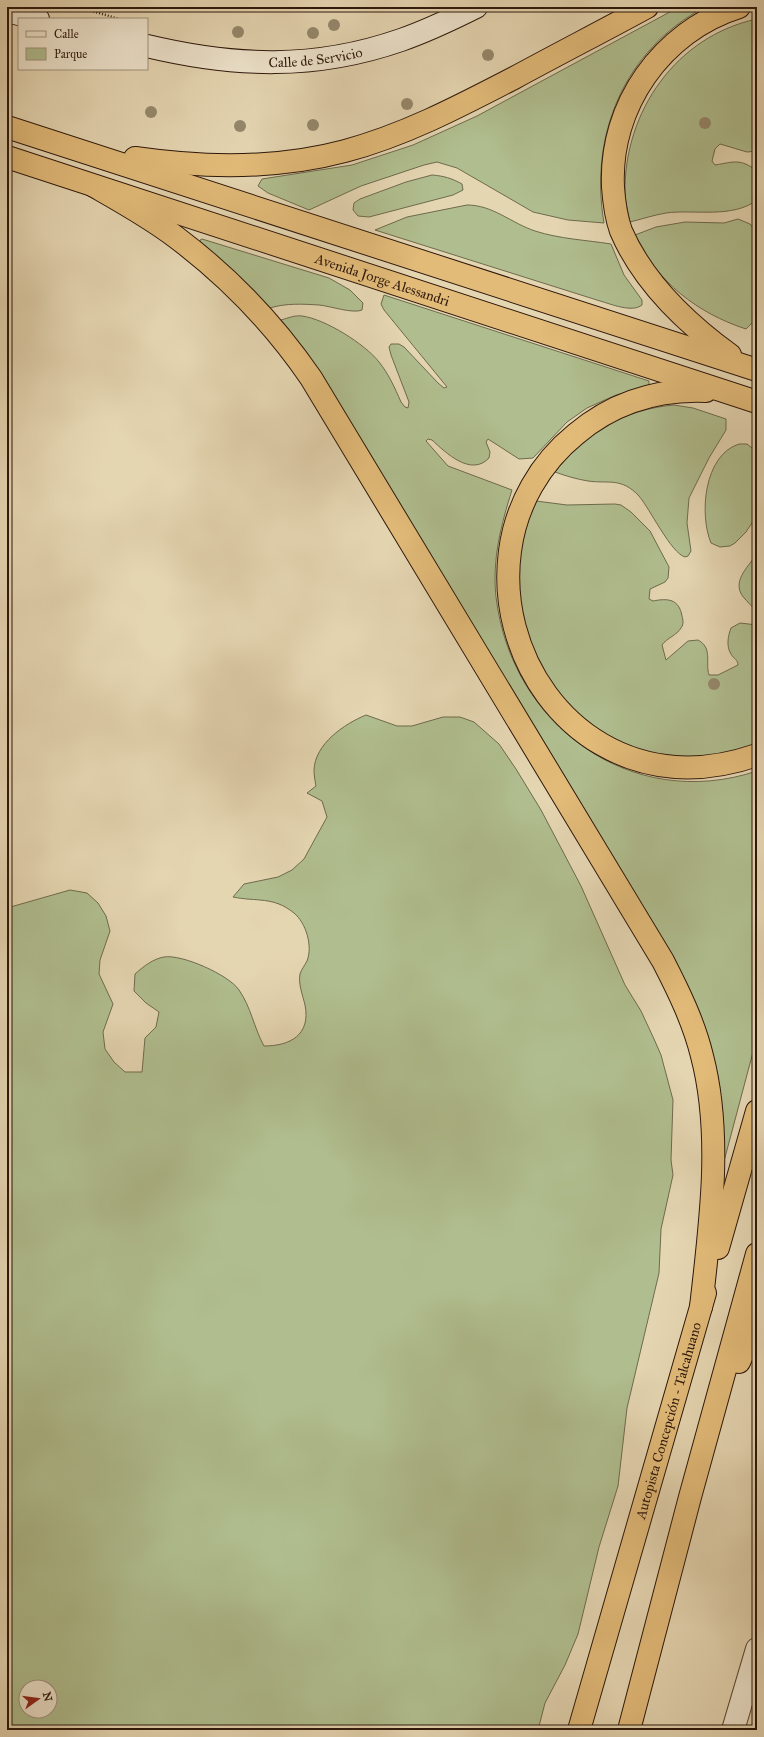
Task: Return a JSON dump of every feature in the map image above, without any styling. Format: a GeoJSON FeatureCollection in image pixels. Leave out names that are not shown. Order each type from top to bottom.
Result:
{"type":"FeatureCollection","features":[{"type":"Feature","properties":{"kind":"highway"},"geometry":{"type":"LineString","coordinates":[[76,150],[199,165],[264,163],[344,151],[410,129],[450,111],[648,7]]}},
{"type":"Feature","properties":{"kind":"highway"},"geometry":{"type":"LineString","coordinates":[[739,7],[715,16],[687,33],[664,52],[651,68],[636,89],[624,117],[616,147],[613,179],[614,200],[621,230],[638,264],[676,310],[711,341],[752,368]]}},
{"type":"Feature","properties":{"kind":"highway"},"geometry":{"type":"LineString","coordinates":[[7,127],[752,368]]}},
{"type":"Feature","properties":{"kind":"highway","name":"Avenida Jorge Alessandri"},"geometry":{"type":"LineString","coordinates":[[7,157],[757,402]]}},
{"type":"Feature","properties":{"kind":"highway"},"geometry":{"type":"LineString","coordinates":[[94,186],[158,224],[214,268],[249,299],[292,351],[311,378],[664,961],[692,1023],[702,1056],[709,1092],[712,1153],[711,1208],[701,1306]]}},
{"type":"Feature","properties":{"kind":"highway"},"geometry":{"type":"LineString","coordinates":[[725,392],[668,392],[636,400],[597,418],[563,445],[538,474],[517,517],[510,549],[507,589],[514,632],[530,669],[553,704],[584,733],[624,755],[641,761],[674,767],[712,766],[736,762],[757,755]]}},
{"type":"Feature","properties":{"kind":"highway","name":"Autopista Concepción - Talcahuano"},"geometry":{"type":"LineString","coordinates":[[579,1730],[757,1111]]}},
{"type":"Feature","properties":{"kind":"highway"},"geometry":{"type":"LineString","coordinates":[[629,1730],[690,1497],[757,1254]]}},
{"type":"Feature","properties":{"kind":"highway"},"geometry":{"type":"LineString","coordinates":[[690,1497],[731,1379],[757,1322]]}},
{"type":"Feature","properties":{"kind":"street","name":"Calle de Servicio"},"geometry":{"type":"LineString","coordinates":[[148,46],[197,57],[233,62],[268,64],[336,58],[402,40],[476,7]]}},
{"type":"Feature","properties":{"kind":"street"},"geometry":{"type":"LineString","coordinates":[[7,11],[34,18]]}},
{"type":"Feature","properties":{"kind":"street"},"geometry":{"type":"LineString","coordinates":[[733,1730],[757,1649]]}},
{"type":"Feature","properties":{"kind":"path"},"geometry":{"type":"LineString","coordinates":[[79,7],[116,18]]}},
{"type":"Feature","properties":{"kind":"green space"},"geometry":{"type":"Polygon","coordinates":[[[679,7],[705,7],[677,25],[653,47],[633,71],[618,98],[608,127],[602,158],[601,190],[604,223],[568,220],[533,212],[457,168],[437,162],[361,186],[309,210],[268,193],[258,186],[262,179],[352,165],[413,145],[477,116],[679,7]]]}},
{"type":"Feature","properties":{"kind":"green space"},"geometry":{"type":"Polygon","coordinates":[[[757,19],[757,151],[747,152],[720,144],[715,149],[712,161],[715,165],[732,162],[746,164],[757,171],[757,200],[747,206],[725,211],[666,213],[630,222],[625,196],[627,162],[634,134],[645,107],[660,82],[679,60],[702,42],[728,28],[757,19]]]}},
{"type":"Feature","properties":{"kind":"green space"},"geometry":{"type":"Polygon","coordinates":[[[432,175],[458,182],[462,184],[463,190],[453,195],[369,217],[358,216],[353,210],[354,203],[360,199],[406,182],[432,175]]]}},
{"type":"Feature","properties":{"kind":"green space"},"geometry":{"type":"Polygon","coordinates":[[[467,205],[494,211],[526,228],[544,234],[611,244],[624,275],[642,300],[642,305],[633,308],[615,306],[375,230],[407,217],[467,205]]]}},
{"type":"Feature","properties":{"kind":"green space"},"geometry":{"type":"Polygon","coordinates":[[[738,219],[750,224],[757,233],[757,318],[746,329],[711,314],[680,294],[655,267],[644,252],[635,235],[656,227],[685,222],[724,223],[738,219]]]}},
{"type":"Feature","properties":{"kind":"green space"},"geometry":{"type":"Polygon","coordinates":[[[202,239],[329,278],[350,290],[363,303],[362,310],[353,311],[319,305],[301,304],[282,305],[270,308],[201,244],[200,240],[202,239]]]}},
{"type":"Feature","properties":{"kind":"green space"},"geometry":{"type":"Polygon","coordinates":[[[384,295],[649,381],[649,386],[616,395],[587,408],[567,422],[533,458],[519,459],[488,439],[486,442],[490,452],[489,458],[482,463],[474,465],[467,464],[451,456],[432,440],[428,439],[426,441],[448,466],[512,490],[498,542],[495,569],[496,597],[506,643],[525,684],[552,719],[585,748],[623,768],[665,780],[710,781],[757,771],[757,1037],[723,1165],[709,1048],[295,338],[281,320],[297,316],[311,318],[333,327],[355,340],[379,362],[394,386],[401,402],[408,408],[409,402],[391,355],[389,347],[391,344],[399,344],[404,347],[438,383],[444,388],[447,387],[384,310],[381,304],[384,295]]]}},
{"type":"Feature","properties":{"kind":"green space"},"geometry":{"type":"Polygon","coordinates":[[[674,405],[693,408],[726,419],[726,430],[709,458],[689,498],[687,523],[691,551],[688,556],[685,557],[673,548],[644,502],[633,490],[615,482],[588,481],[555,472],[566,458],[579,446],[607,425],[639,412],[656,407],[674,405]]]}},
{"type":"Feature","properties":{"kind":"green space"},"geometry":{"type":"Polygon","coordinates":[[[739,444],[747,444],[757,452],[757,515],[746,532],[735,543],[730,546],[720,547],[711,543],[707,531],[705,502],[707,487],[718,460],[727,450],[739,444]]]}},
{"type":"Feature","properties":{"kind":"green space"},"geometry":{"type":"Polygon","coordinates":[[[536,501],[567,505],[621,505],[631,512],[650,531],[669,567],[668,578],[665,582],[650,589],[649,599],[653,601],[672,601],[681,610],[683,620],[683,625],[675,635],[662,645],[666,660],[688,641],[698,640],[703,643],[707,651],[709,675],[718,675],[738,665],[728,648],[728,638],[731,628],[740,623],[757,625],[757,746],[742,751],[692,759],[642,752],[596,730],[571,711],[535,659],[520,607],[519,556],[527,522],[536,501]]]}},
{"type":"Feature","properties":{"kind":"green space"},"geometry":{"type":"Polygon","coordinates":[[[757,554],[757,609],[745,599],[739,587],[745,570],[757,554]]]}},
{"type":"Feature","properties":{"kind":"green space"},"geometry":{"type":"Polygon","coordinates":[[[366,715],[397,726],[412,726],[443,717],[460,717],[474,722],[499,744],[541,810],[581,886],[625,985],[641,1011],[661,1055],[673,1100],[671,1160],[673,1175],[661,1229],[659,1273],[627,1408],[618,1486],[599,1547],[578,1634],[565,1665],[545,1703],[538,1730],[7,1730],[7,908],[70,890],[87,893],[98,903],[106,916],[110,931],[100,960],[99,974],[113,1004],[103,1032],[105,1049],[114,1062],[125,1072],[142,1072],[145,1038],[156,1027],[159,1012],[146,1003],[134,991],[135,974],[149,963],[164,957],[172,957],[193,962],[216,972],[234,984],[247,1003],[264,1046],[282,1044],[290,1041],[302,1031],[305,1024],[305,1005],[300,986],[300,978],[301,972],[309,955],[309,942],[305,929],[294,913],[279,904],[265,900],[233,897],[244,884],[278,877],[292,870],[304,859],[327,817],[322,801],[307,793],[316,786],[314,770],[319,752],[332,736],[349,724],[366,715]]]}}]}
